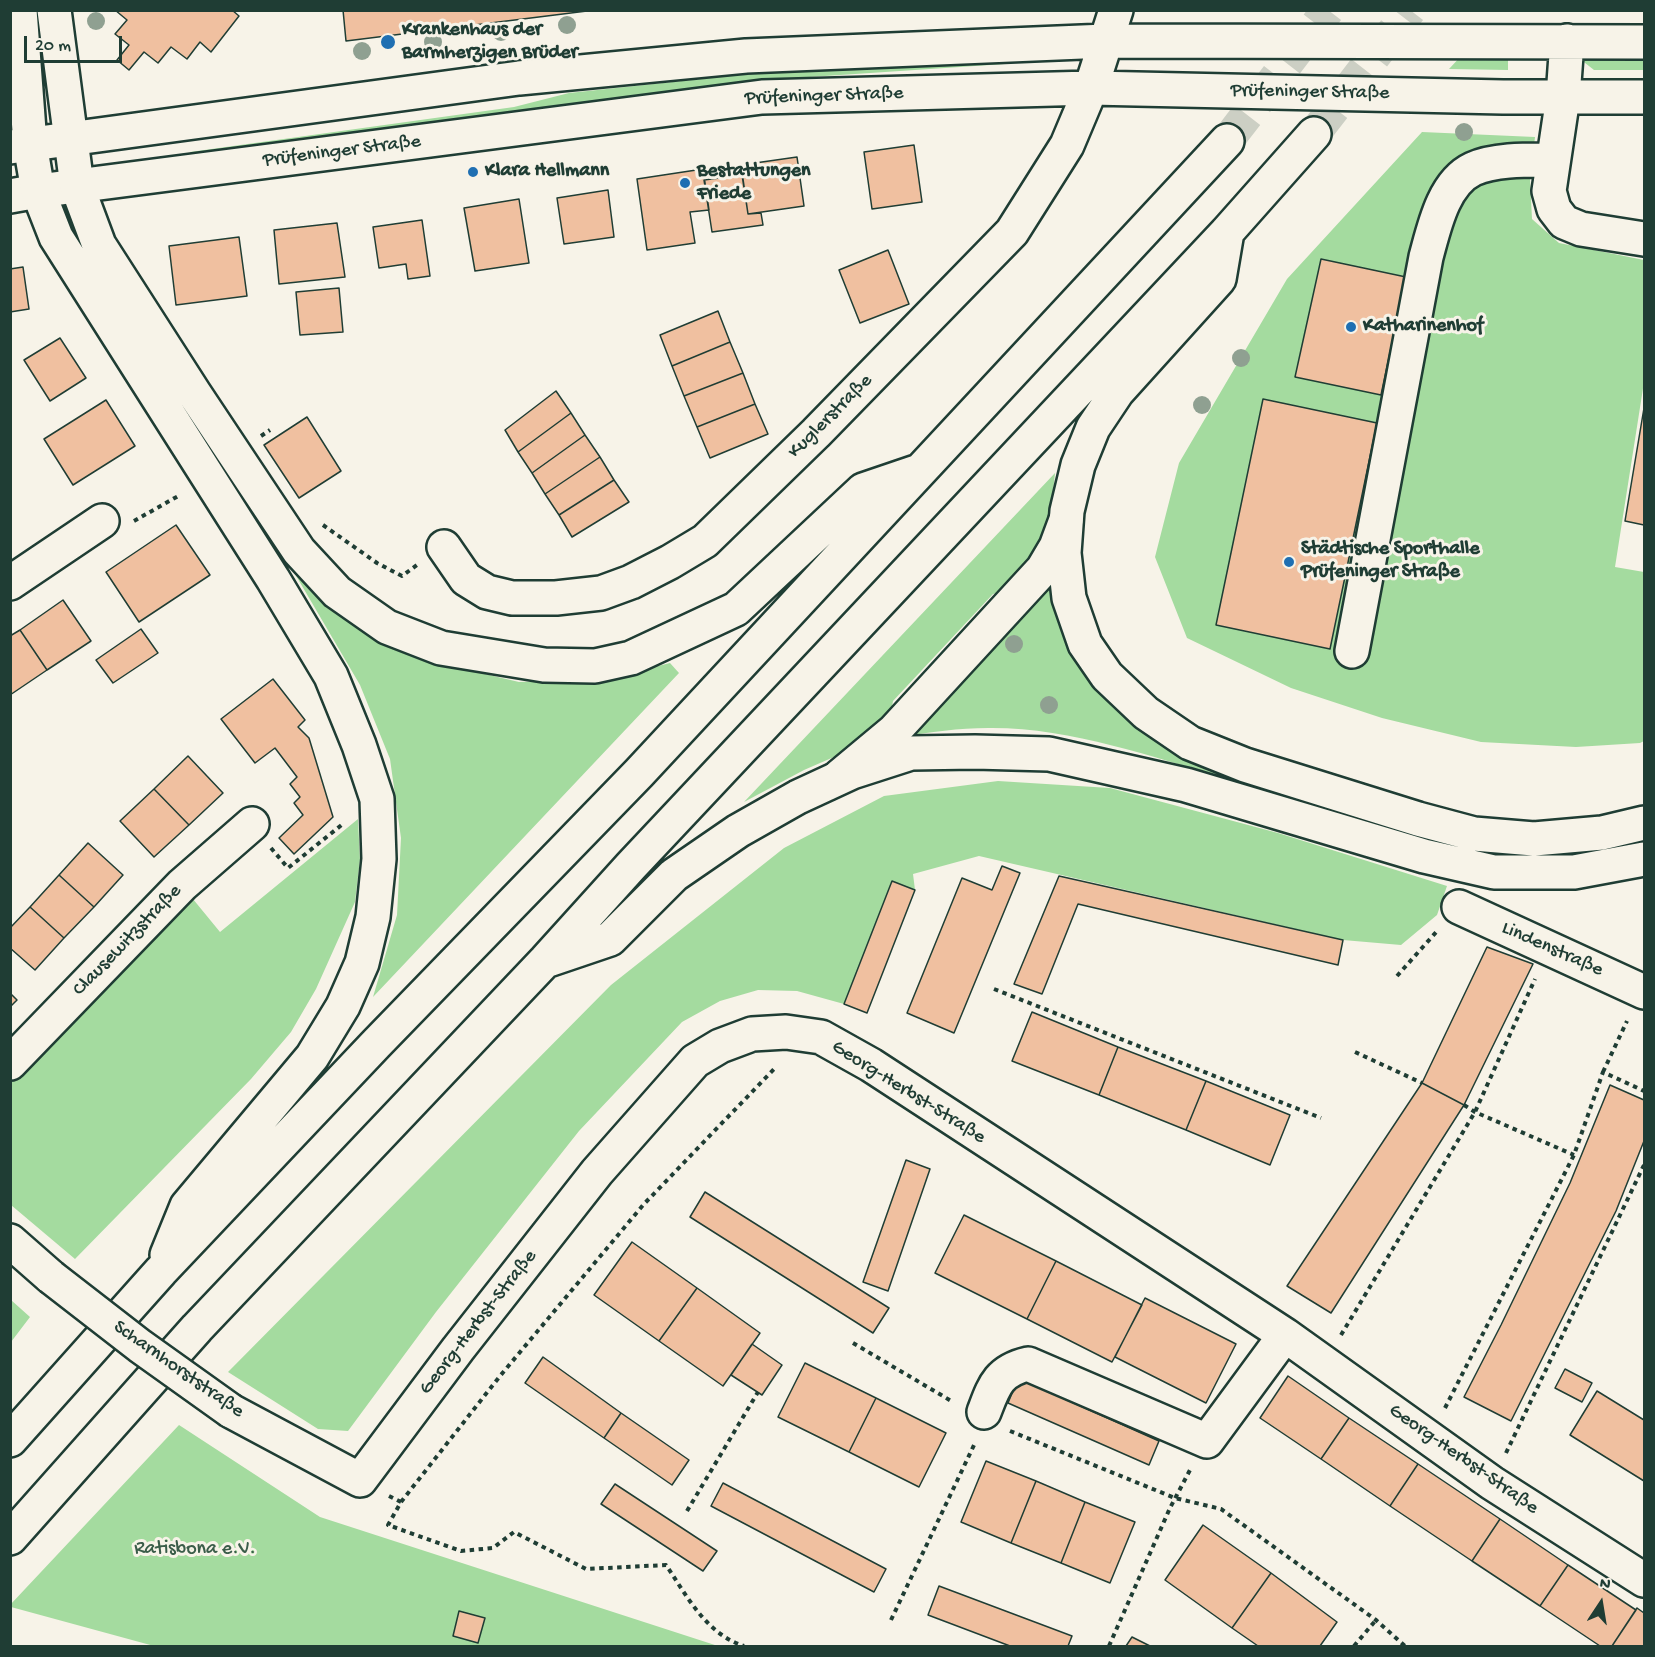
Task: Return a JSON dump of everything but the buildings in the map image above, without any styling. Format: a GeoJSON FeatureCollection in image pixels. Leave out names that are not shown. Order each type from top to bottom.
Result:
{"type":"FeatureCollection","features":[{"type":"Feature","properties":{"kind":"main road"},"geometry":{"type":"LineString","coordinates":[[20,10],[20,146],[24,194],[56,237],[273,579],[331,676],[359,745],[377,800],[379,859],[373,917],[362,963],[343,1006],[312,1057],[187,1206],[161,1271]]}},
{"type":"Feature","properties":{"kind":"main road"},"geometry":{"type":"LineString","coordinates":[[54,10],[77,186],[99,245],[200,403],[299,551],[337,592],[387,627],[441,648],[544,665],[596,666],[631,658],[736,609],[863,490],[920,471]]}},
{"type":"Feature","properties":{"kind":"main road","name":"Kuglerstraße"},"geometry":{"type":"LineString","coordinates":[[444,547],[466,579],[487,592],[512,598],[556,598],[601,593],[621,586],[670,562],[705,541],[816,433],[1012,232],[1067,145],[1091,88],[1116,10]]}},
{"type":"Feature","properties":{"kind":"main road"},"geometry":{"type":"LineString","coordinates":[[20,146],[519,78],[746,56],[1106,41],[1644,42]]}},
{"type":"Feature","properties":{"kind":"main road"},"geometry":{"type":"LineString","coordinates":[[1567,41],[1563,97],[1549,191],[1554,208],[1564,222],[1581,229],[1644,239]]}},
{"type":"Feature","properties":{"kind":"main road","name":"Prüfeninger Straße"},"geometry":{"type":"LineString","coordinates":[[24,194],[762,97],[1091,88],[1644,97]]}},
{"type":"Feature","properties":{"kind":"main road"},"geometry":{"type":"LineString","coordinates":[[10,1538],[197,1328],[546,960],[639,857],[1227,232],[1314,134]]}},
{"type":"Feature","properties":{"kind":"main road"},"geometry":{"type":"LineString","coordinates":[[10,1440],[161,1271],[376,1044],[630,782],[1227,141]]}},
{"type":"Feature","properties":{"kind":"main road"},"geometry":{"type":"LineString","coordinates":[[1352,651],[1426,257],[1444,200],[1456,183],[1473,169],[1519,160],[1552,160]]}},
{"type":"Feature","properties":{"kind":"main road"},"geometry":{"type":"LineString","coordinates":[[834,780],[894,731],[1043,569],[1056,546],[1066,519],[1078,465],[1093,428],[1118,392],[1219,279],[1227,232]]}},
{"type":"Feature","properties":{"kind":"main road"},"geometry":{"type":"LineString","coordinates":[[1066,519],[1064,553],[1069,598],[1085,644],[1107,676],[1138,705],[1190,743],[1245,765],[1474,834],[1534,839],[1602,834],[1644,823]]}},
{"type":"Feature","properties":{"kind":"main road"},"geometry":{"type":"LineString","coordinates":[[10,583],[102,521]]}},
{"type":"Feature","properties":{"kind":"main road"},"geometry":{"type":"LineString","coordinates":[[546,960],[610,939],[674,875],[738,831],[798,797],[834,780],[911,753],[1048,754],[1186,785],[1424,856],[1494,872],[1574,872],[1644,859]]}},
{"type":"Feature","properties":{"kind":"main road","name":"Clausewitzstraße"},"geometry":{"type":"LineString","coordinates":[[10,1063],[182,885],[252,824]]}},
{"type":"Feature","properties":{"kind":"main road","name":"Lindenstraße"},"geometry":{"type":"LineString","coordinates":[[1459,907],[1643,991]]}},
{"type":"Feature","properties":{"kind":"main road","name":"Georg-Herbst-Straße"},"geometry":{"type":"LineString","coordinates":[[360,1480],[458,1348],[597,1172],[695,1061],[720,1046],[752,1034],[786,1032],[821,1037],[871,1065],[1286,1335],[1492,1483],[1644,1580]]}},
{"type":"Feature","properties":{"kind":"main road","name":"Scharnhorststraße"},"geometry":{"type":"LineString","coordinates":[[10,1241],[51,1277],[140,1346],[231,1411],[360,1480]]}},
{"type":"Feature","properties":{"kind":"main road"},"geometry":{"type":"LineString","coordinates":[[985,1417],[996,1384],[1004,1374],[1015,1367],[1028,1364],[1207,1441],[1286,1335]]}},
{"type":"Feature","properties":{"kind":"path"},"geometry":{"type":"LineString","coordinates":[[253,441],[270,430]]}},
{"type":"Feature","properties":{"kind":"path"},"geometry":{"type":"LineString","coordinates":[[102,521],[130,523],[183,493]]}},
{"type":"Feature","properties":{"kind":"path"},"geometry":{"type":"LineString","coordinates":[[319,522],[377,563],[402,576],[444,547]]}},
{"type":"Feature","properties":{"kind":"path"},"geometry":{"type":"LineString","coordinates":[[252,824],[288,868],[344,823],[343,814]]}},
{"type":"Feature","properties":{"kind":"path"},"geometry":{"type":"LineString","coordinates":[[1397,976],[1459,907]]}},
{"type":"Feature","properties":{"kind":"path"},"geometry":{"type":"LineString","coordinates":[[1325,1362],[1475,1112],[1548,948]]}},
{"type":"Feature","properties":{"kind":"path"},"geometry":{"type":"LineString","coordinates":[[994,989],[1321,1118]]}},
{"type":"Feature","properties":{"kind":"path"},"geometry":{"type":"LineString","coordinates":[[1429,1438],[1574,1155],[1603,1072],[1643,991]]}},
{"type":"Feature","properties":{"kind":"path"},"geometry":{"type":"LineString","coordinates":[[1355,1052],[1422,1083]]}},
{"type":"Feature","properties":{"kind":"path"},"geometry":{"type":"LineString","coordinates":[[744,1647],[709,1627],[666,1565],[586,1569],[514,1532],[493,1548],[461,1551],[388,1525],[401,1502],[500,1376],[644,1204],[776,1067]]}},
{"type":"Feature","properties":{"kind":"path"},"geometry":{"type":"LineString","coordinates":[[1603,1072],[1644,1091]]}},
{"type":"Feature","properties":{"kind":"path"},"geometry":{"type":"LineString","coordinates":[[1464,1105],[1475,1112],[1574,1155]]}},
{"type":"Feature","properties":{"kind":"path"},"geometry":{"type":"LineString","coordinates":[[1492,1483],[1644,1165]]}},
{"type":"Feature","properties":{"kind":"path"},"geometry":{"type":"LineString","coordinates":[[853,1343],[985,1417],[1175,1498],[1221,1509],[1376,1620],[1405,1647]]}},
{"type":"Feature","properties":{"kind":"path"},"geometry":{"type":"LineString","coordinates":[[687,1511],[758,1392]]}},
{"type":"Feature","properties":{"kind":"path"},"geometry":{"type":"LineString","coordinates":[[891,1620],[985,1417]]}},
{"type":"Feature","properties":{"kind":"path"},"geometry":{"type":"LineString","coordinates":[[1109,1647],[1175,1498],[1207,1441]]}},
{"type":"Feature","properties":{"kind":"path"},"geometry":{"type":"LineString","coordinates":[[360,1480],[401,1502]]}},
{"type":"Feature","properties":{"kind":"path"},"geometry":{"type":"LineString","coordinates":[[1354,1647],[1376,1620]]}},
{"type":"Feature","properties":{"kind":"green space"},"geometry":{"type":"Polygon","coordinates":[[[1462,55],[1508,55],[1508,70],[1449,69],[1462,55]]]}},
{"type":"Feature","properties":{"kind":"green space"},"geometry":{"type":"Polygon","coordinates":[[[1583,55],[1644,56],[1644,70],[1594,70],[1580,59],[1583,55]]]}},
{"type":"Feature","properties":{"kind":"green space"},"geometry":{"type":"Polygon","coordinates":[[[1005,58],[1005,64],[735,82],[682,94],[191,157],[190,152],[514,107],[569,93],[738,75],[926,61],[1005,58]]]}},
{"type":"Feature","properties":{"kind":"green space"},"geometry":{"type":"Polygon","coordinates":[[[1422,132],[1535,137],[1530,180],[1532,219],[1559,243],[1644,260],[1644,382],[1615,567],[1644,572],[1644,741],[1640,743],[1576,747],[1481,742],[1382,718],[1291,688],[1187,638],[1155,557],[1179,463],[1287,279],[1422,132]]]}},
{"type":"Feature","properties":{"kind":"green space"},"geometry":{"type":"Polygon","coordinates":[[[1055,473],[1048,542],[1014,591],[993,594],[893,701],[890,717],[850,750],[804,770],[744,802],[1055,473]]]}},
{"type":"Feature","properties":{"kind":"green space"},"geometry":{"type":"Polygon","coordinates":[[[257,509],[430,661],[519,682],[606,679],[670,663],[679,673],[373,997],[397,915],[401,838],[390,759],[360,685],[257,509]]]}},
{"type":"Feature","properties":{"kind":"green space"},"geometry":{"type":"Polygon","coordinates":[[[1050,580],[1059,621],[1071,651],[1087,677],[1105,699],[1150,735],[1175,751],[1229,779],[1110,745],[1049,732],[977,728],[901,737],[1050,580]]]}},
{"type":"Feature","properties":{"kind":"green space"},"geometry":{"type":"Polygon","coordinates":[[[998,781],[1110,788],[1278,833],[1447,886],[1437,915],[1401,945],[1343,940],[979,856],[913,874],[915,890],[892,881],[844,1004],[797,991],[758,990],[720,1001],[682,1022],[579,1131],[436,1312],[348,1431],[318,1429],[228,1372],[611,985],[784,848],[884,796],[998,781]]]}},
{"type":"Feature","properties":{"kind":"green space"},"geometry":{"type":"Polygon","coordinates":[[[358,819],[360,860],[355,902],[316,989],[291,1032],[251,1079],[75,1259],[11,1205],[10,1083],[188,893],[220,932],[358,819]]]}},
{"type":"Feature","properties":{"kind":"green space"},"geometry":{"type":"Polygon","coordinates":[[[11,1300],[30,1317],[11,1342],[11,1300]]]}},
{"type":"Feature","properties":{"kind":"green space","name":"Ratisbona e.V."},"geometry":{"type":"Polygon","coordinates":[[[179,1425],[320,1517],[718,1646],[154,1646],[11,1607],[10,1605],[179,1425]]]}},
{"type":"Feature","properties":{"kind":"tunnel"},"geometry":{"type":"LineString","coordinates":[[1227,141],[1328,10]]}},
{"type":"Feature","properties":{"kind":"tunnel"},"geometry":{"type":"LineString","coordinates":[[1314,134],[1410,10]]}},
{"type":"Feature","properties":{"kind":"place","name":"Krankenhaus der Barmherzigen Brüder"},"geometry":{"type":"Point","coordinates":[388,42]}},
{"type":"Feature","properties":{"kind":"place","name":"Klara Hellmann"},"geometry":{"type":"Point","coordinates":[473,172]}},
{"type":"Feature","properties":{"kind":"place","name":"Bestattungen Friede"},"geometry":{"type":"Point","coordinates":[685,183]}},
{"type":"Feature","properties":{"kind":"place","name":"Katharinenhof"},"geometry":{"type":"Point","coordinates":[1351,327]}},
{"type":"Feature","properties":{"kind":"place","name":"Städtische Sporthalle Prüfeninger Straße"},"geometry":{"type":"Point","coordinates":[1289,562]}}]}
